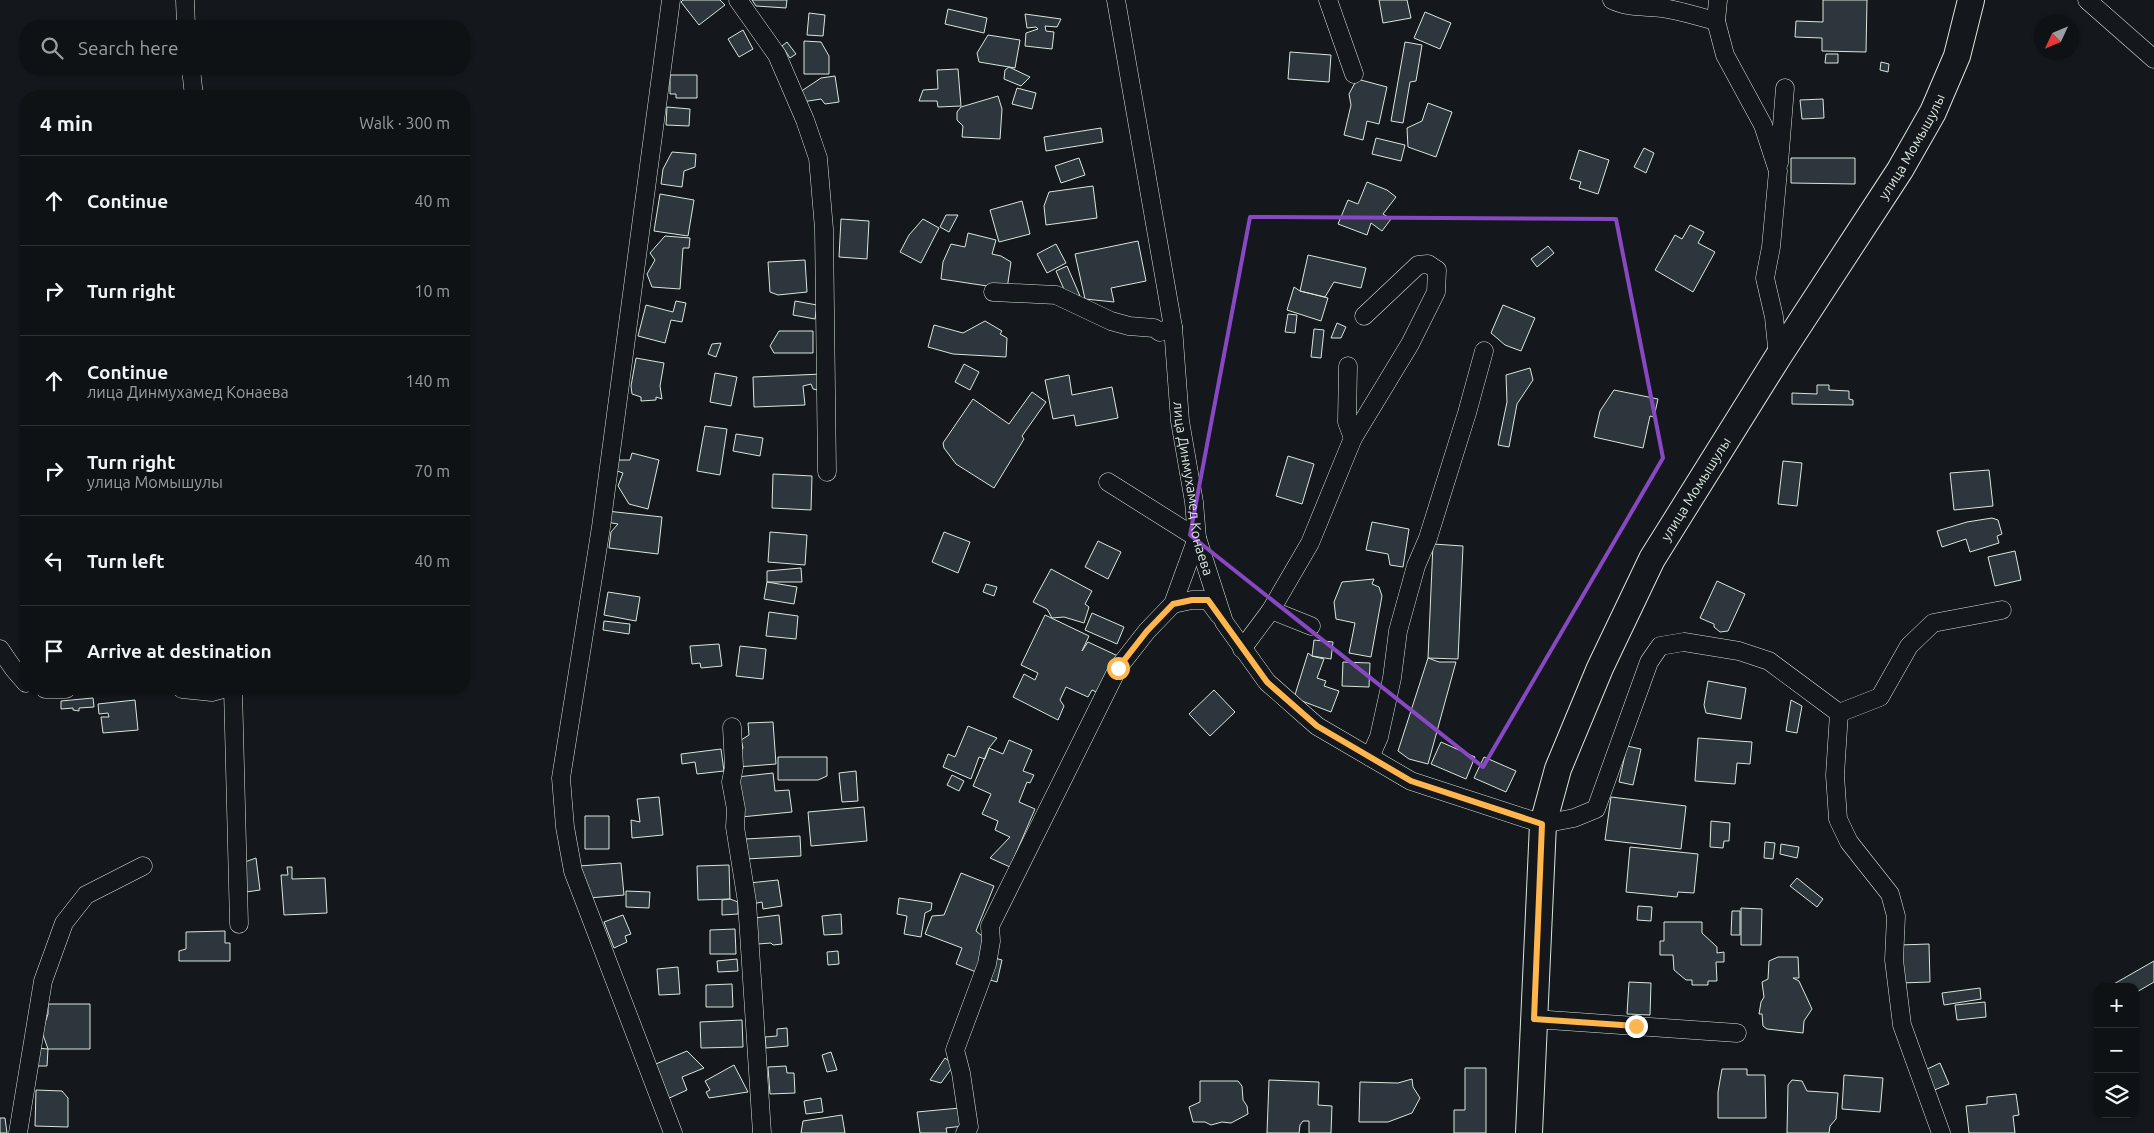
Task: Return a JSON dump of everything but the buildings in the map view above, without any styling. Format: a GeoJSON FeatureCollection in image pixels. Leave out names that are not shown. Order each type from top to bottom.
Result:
{"type":"FeatureCollection","features":[{"type":"Feature","properties":{"kind":"main road","name":"улица Момышулы"},"geometry":{"type":"LineString","coordinates":[[1529,1133],[1542,824],[1558,769],[1600,668],[1652,558],[1778,357],[1900,170],[1933,112],[1957,56],[1971,0]]}},
{"type":"Feature","properties":{"kind":"street"},"geometry":{"type":"LineString","coordinates":[[184,0],[186,20]]}},
{"type":"Feature","properties":{"kind":"street"},"geometry":{"type":"LineString","coordinates":[[671,0],[601,528],[561,778],[565,827],[573,871],[673,1133]]}},
{"type":"Feature","properties":{"kind":"street"},"geometry":{"type":"LineString","coordinates":[[738,0],[777,54],[805,120],[818,158],[824,229],[827,472]]}},
{"type":"Feature","properties":{"kind":"street","name":"лица Динмухамед Конаева"},"geometry":{"type":"LineString","coordinates":[[1116,0],[1173,326],[1180,421],[1194,502],[1196,538],[1224,622],[1267,682],[1317,726],[1411,781],[1542,824]]}},
{"type":"Feature","properties":{"kind":"street"},"geometry":{"type":"LineString","coordinates":[[1328,0],[1354,74]]}},
{"type":"Feature","properties":{"kind":"street"},"geometry":{"type":"LineString","coordinates":[[1612,0],[1620,4],[1664,8],[1716,21]]}},
{"type":"Feature","properties":{"kind":"street"},"geometry":{"type":"LineString","coordinates":[[1718,0],[1716,21],[1725,56],[1764,124],[1778,171]]}},
{"type":"Feature","properties":{"kind":"street"},"geometry":{"type":"LineString","coordinates":[[2087,0],[2154,59]]}},
{"type":"Feature","properties":{"kind":"street"},"geometry":{"type":"LineString","coordinates":[[192,75],[193,90]]}},
{"type":"Feature","properties":{"kind":"street"},"geometry":{"type":"LineString","coordinates":[[1778,357],[1774,317],[1764,278],[1771,248],[1785,88]]}},
{"type":"Feature","properties":{"kind":"street"},"geometry":{"type":"LineString","coordinates":[[1242,649],[1271,610],[1310,543],[1353,438],[1410,344],[1436,292],[1437,270],[1428,264],[1418,265],[1364,316]]}},
{"type":"Feature","properties":{"kind":"street"},"geometry":{"type":"LineString","coordinates":[[993,292],[1056,295],[1111,320],[1129,326],[1154,328],[1160,332],[1173,326]]}},
{"type":"Feature","properties":{"kind":"street"},"geometry":{"type":"LineString","coordinates":[[1370,757],[1379,737],[1392,678],[1398,631],[1416,566],[1428,538],[1467,413],[1484,351]]}},
{"type":"Feature","properties":{"kind":"street"},"geometry":{"type":"LineString","coordinates":[[1348,366],[1347,422],[1353,438]]}},
{"type":"Feature","properties":{"kind":"street"},"geometry":{"type":"LineString","coordinates":[[965,1133],[969,1127],[961,1073],[955,1050],[986,964],[991,941],[990,926],[1118,668],[1147,631],[1173,604],[1196,538],[1108,482]]}},
{"type":"Feature","properties":{"kind":"street"},"geometry":{"type":"LineString","coordinates":[[1173,604],[1192,600],[1208,600],[1224,622]]}},
{"type":"Feature","properties":{"kind":"street"},"geometry":{"type":"LineString","coordinates":[[1271,610],[1311,626]]}},
{"type":"Feature","properties":{"kind":"street"},"geometry":{"type":"LineString","coordinates":[[1839,713],[1880,698],[1909,646],[1933,623],[2002,610]]}},
{"type":"Feature","properties":{"kind":"street"},"geometry":{"type":"LineString","coordinates":[[1542,824],[1574,818],[1596,809],[1649,662],[1660,646],[1684,642],[1739,651],[1769,661],[1839,713]]}},
{"type":"Feature","properties":{"kind":"street"},"geometry":{"type":"LineString","coordinates":[[0,649],[20,676]]}},
{"type":"Feature","properties":{"kind":"street"},"geometry":{"type":"LineString","coordinates":[[233,695],[239,924]]}},
{"type":"Feature","properties":{"kind":"street"},"geometry":{"type":"LineString","coordinates":[[1839,713],[1835,775],[1838,819],[1849,842],[1890,894],[1896,916],[1894,960],[1902,1025],[1941,1133]]}},
{"type":"Feature","properties":{"kind":"street"},"geometry":{"type":"LineString","coordinates":[[732,727],[734,767],[731,782],[736,809],[735,827],[747,902],[762,1133]]}},
{"type":"Feature","properties":{"kind":"street"},"geometry":{"type":"LineString","coordinates":[[18,1133],[44,981],[64,923],[86,895],[143,866]]}},
{"type":"Feature","properties":{"kind":"street"},"geometry":{"type":"LineString","coordinates":[[1534,1019],[1736,1033]]}},
{"type":"Feature","properties":{"kind":"highlighted area"},"geometry":{"type":"Polygon","coordinates":[[[1250,217],[1616,219],[1663,458],[1483,767],[1190,535],[1250,217]]]}},
{"type":"Feature","properties":{"kind":"route"},"geometry":{"type":"LineString","coordinates":[[1118,668],[1147,631],[1173,604],[1192,600],[1208,600],[1267,682],[1317,726],[1411,781],[1542,824],[1534,1019],[1636,1026]]}}]}
